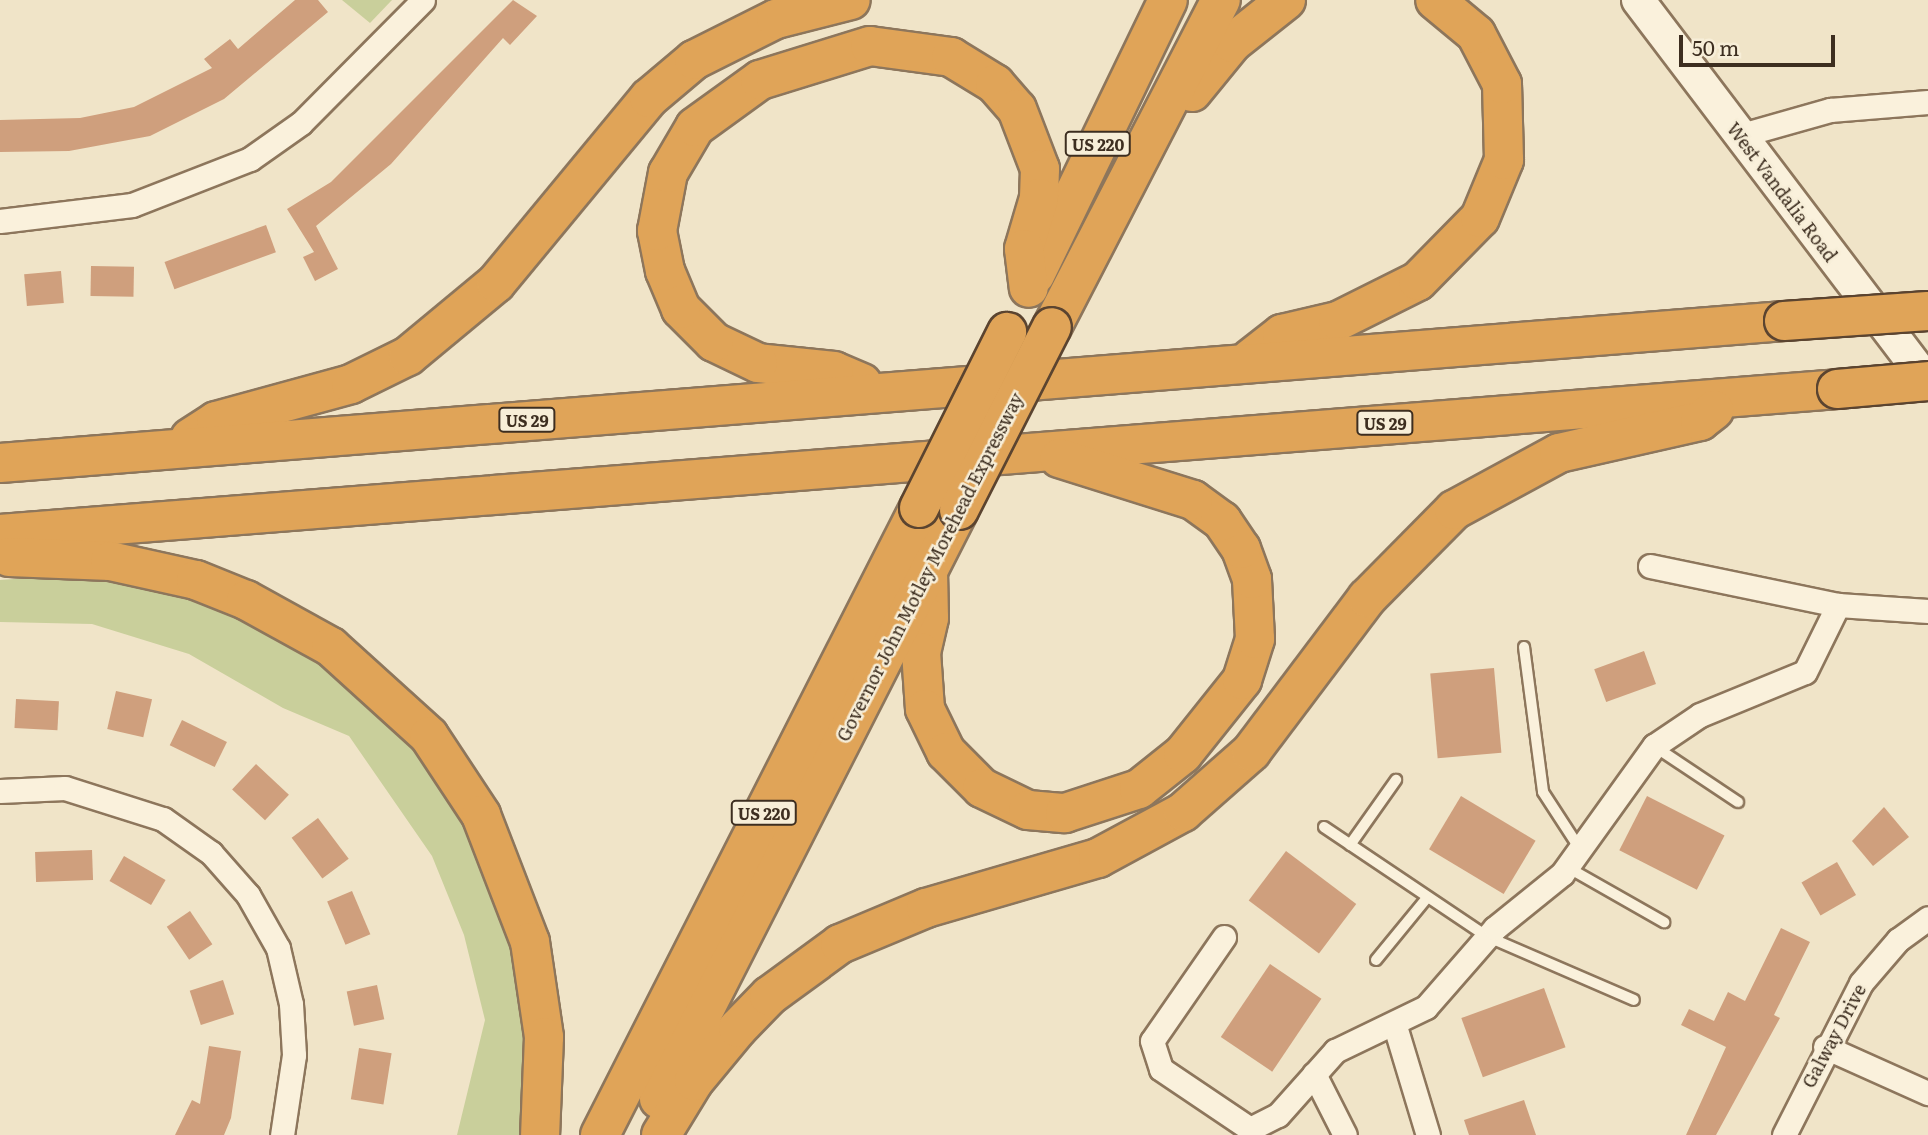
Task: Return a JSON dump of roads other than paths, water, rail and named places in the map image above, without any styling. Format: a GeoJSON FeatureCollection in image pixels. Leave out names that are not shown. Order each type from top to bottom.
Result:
{"type":"FeatureCollection","features":[{"type":"Feature","properties":{"kind":"highway"},"geometry":{"type":"LineString","coordinates":[[175,449],[216,421],[351,384],[408,356],[496,283],[649,98],[694,60],[776,19],[851,0]]}},
{"type":"Feature","properties":{"kind":"highway","name":"Governor John Motley Morehead Expressway"},"geometry":{"type":"LineString","coordinates":[[600,1135],[919,508],[1168,0]]}},
{"type":"Feature","properties":{"kind":"highway","name":"Governor John Motley Morehead Expressway"},"geometry":{"type":"LineString","coordinates":[[641,1135],[1221,0]]}},
{"type":"Feature","properties":{"kind":"highway"},"geometry":{"type":"LineString","coordinates":[[1144,150],[1232,43],[1286,0]]}},
{"type":"Feature","properties":{"kind":"highway"},"geometry":{"type":"LineString","coordinates":[[1247,362],[1282,334],[1338,321],[1418,281],[1480,218],[1504,160],[1502,84],[1475,34],[1435,0]]}},
{"type":"Feature","properties":{"kind":"highway"},"geometry":{"type":"LineString","coordinates":[[880,391],[834,371],[758,363],[714,342],[681,309],[665,271],[657,230],[668,173],[695,127],[751,87],[870,46],[951,57],[995,84],[1017,109],[1040,169],[1039,198],[1024,249],[1029,288]]}},
{"type":"Feature","properties":{"kind":"highway","name":"US 29"},"geometry":{"type":"LineString","coordinates":[[0,463],[1247,362],[1928,311]]}},
{"type":"Feature","properties":{"kind":"highway","name":"US 29"},"geometry":{"type":"LineString","coordinates":[[0,534],[1732,395],[1928,382]]}},
{"type":"Feature","properties":{"kind":"highway"},"geometry":{"type":"LineString","coordinates":[[661,1135],[694,1081],[738,1028],[769,996],[839,944],[926,908],[1098,858],[1183,812],[1251,752],[1367,598],[1454,510],[1559,453],[1700,421],[1732,395]]}},
{"type":"Feature","properties":{"kind":"highway"},"geometry":{"type":"LineString","coordinates":[[928,571],[929,618],[921,652],[925,709],[946,752],[982,788],[1028,810],[1099,806],[1139,789],[1220,715],[1242,680],[1255,639],[1252,579],[1222,521],[1157,484],[1037,452]]}},
{"type":"Feature","properties":{"kind":"highway"},"geometry":{"type":"LineString","coordinates":[[0,557],[110,561],[196,580],[246,600],[331,647],[429,736],[481,815],[530,942],[544,1037],[540,1135]]}},
{"type":"Feature","properties":{"kind":"main road","name":"West Vandalia Road"},"geometry":{"type":"LineString","coordinates":[[1638,0],[1738,136],[1928,382]]}},
{"type":"Feature","properties":{"kind":"street"},"geometry":{"type":"LineString","coordinates":[[0,221],[132,205],[250,159],[300,123],[423,0]]}},
{"type":"Feature","properties":{"kind":"street"},"geometry":{"type":"LineString","coordinates":[[1738,136],[1830,110],[1928,102]]}},
{"type":"Feature","properties":{"kind":"street"},"geometry":{"type":"LineString","coordinates":[[1650,566],[1838,605],[1928,611]]}},
{"type":"Feature","properties":{"kind":"street"},"geometry":{"type":"LineString","coordinates":[[1224,937],[1152,1041],[1161,1069],[1250,1129],[1278,1115],[1335,1051],[1395,1026],[1426,1007],[1486,936],[1574,858],[1654,746],[1700,715],[1805,671],[1838,605]]}},
{"type":"Feature","properties":{"kind":"street"},"geometry":{"type":"LineString","coordinates":[[0,791],[65,788],[163,819],[211,853],[248,895],[278,948],[291,1004],[294,1055],[282,1135]]}},
{"type":"Feature","properties":{"kind":"street","name":"Galway Drive"},"geometry":{"type":"LineString","coordinates":[[1784,1135],[1825,1046],[1861,983],[1898,940],[1928,918]]}},
{"type":"Feature","properties":{"kind":"street"},"geometry":{"type":"LineString","coordinates":[[1395,1026],[1428,1135]]}},
{"type":"Feature","properties":{"kind":"street"},"geometry":{"type":"LineString","coordinates":[[1825,1046],[1928,1093]]}},
{"type":"Feature","properties":{"kind":"street"},"geometry":{"type":"LineString","coordinates":[[1314,1074],[1345,1135]]}},
{"type":"Feature","properties":{"kind":"lane"},"geometry":{"type":"LineString","coordinates":[[1524,648],[1543,792],[1574,858],[1664,922]]}},
{"type":"Feature","properties":{"kind":"lane"},"geometry":{"type":"LineString","coordinates":[[1654,746],[1738,802]]}},
{"type":"Feature","properties":{"kind":"lane"},"geometry":{"type":"LineString","coordinates":[[1350,845],[1396,780]]}},
{"type":"Feature","properties":{"kind":"lane"},"geometry":{"type":"LineString","coordinates":[[1324,827],[1486,936],[1565,965],[1633,1000]]}},
{"type":"Feature","properties":{"kind":"lane"},"geometry":{"type":"LineString","coordinates":[[1376,960],[1427,898]]}}]}
